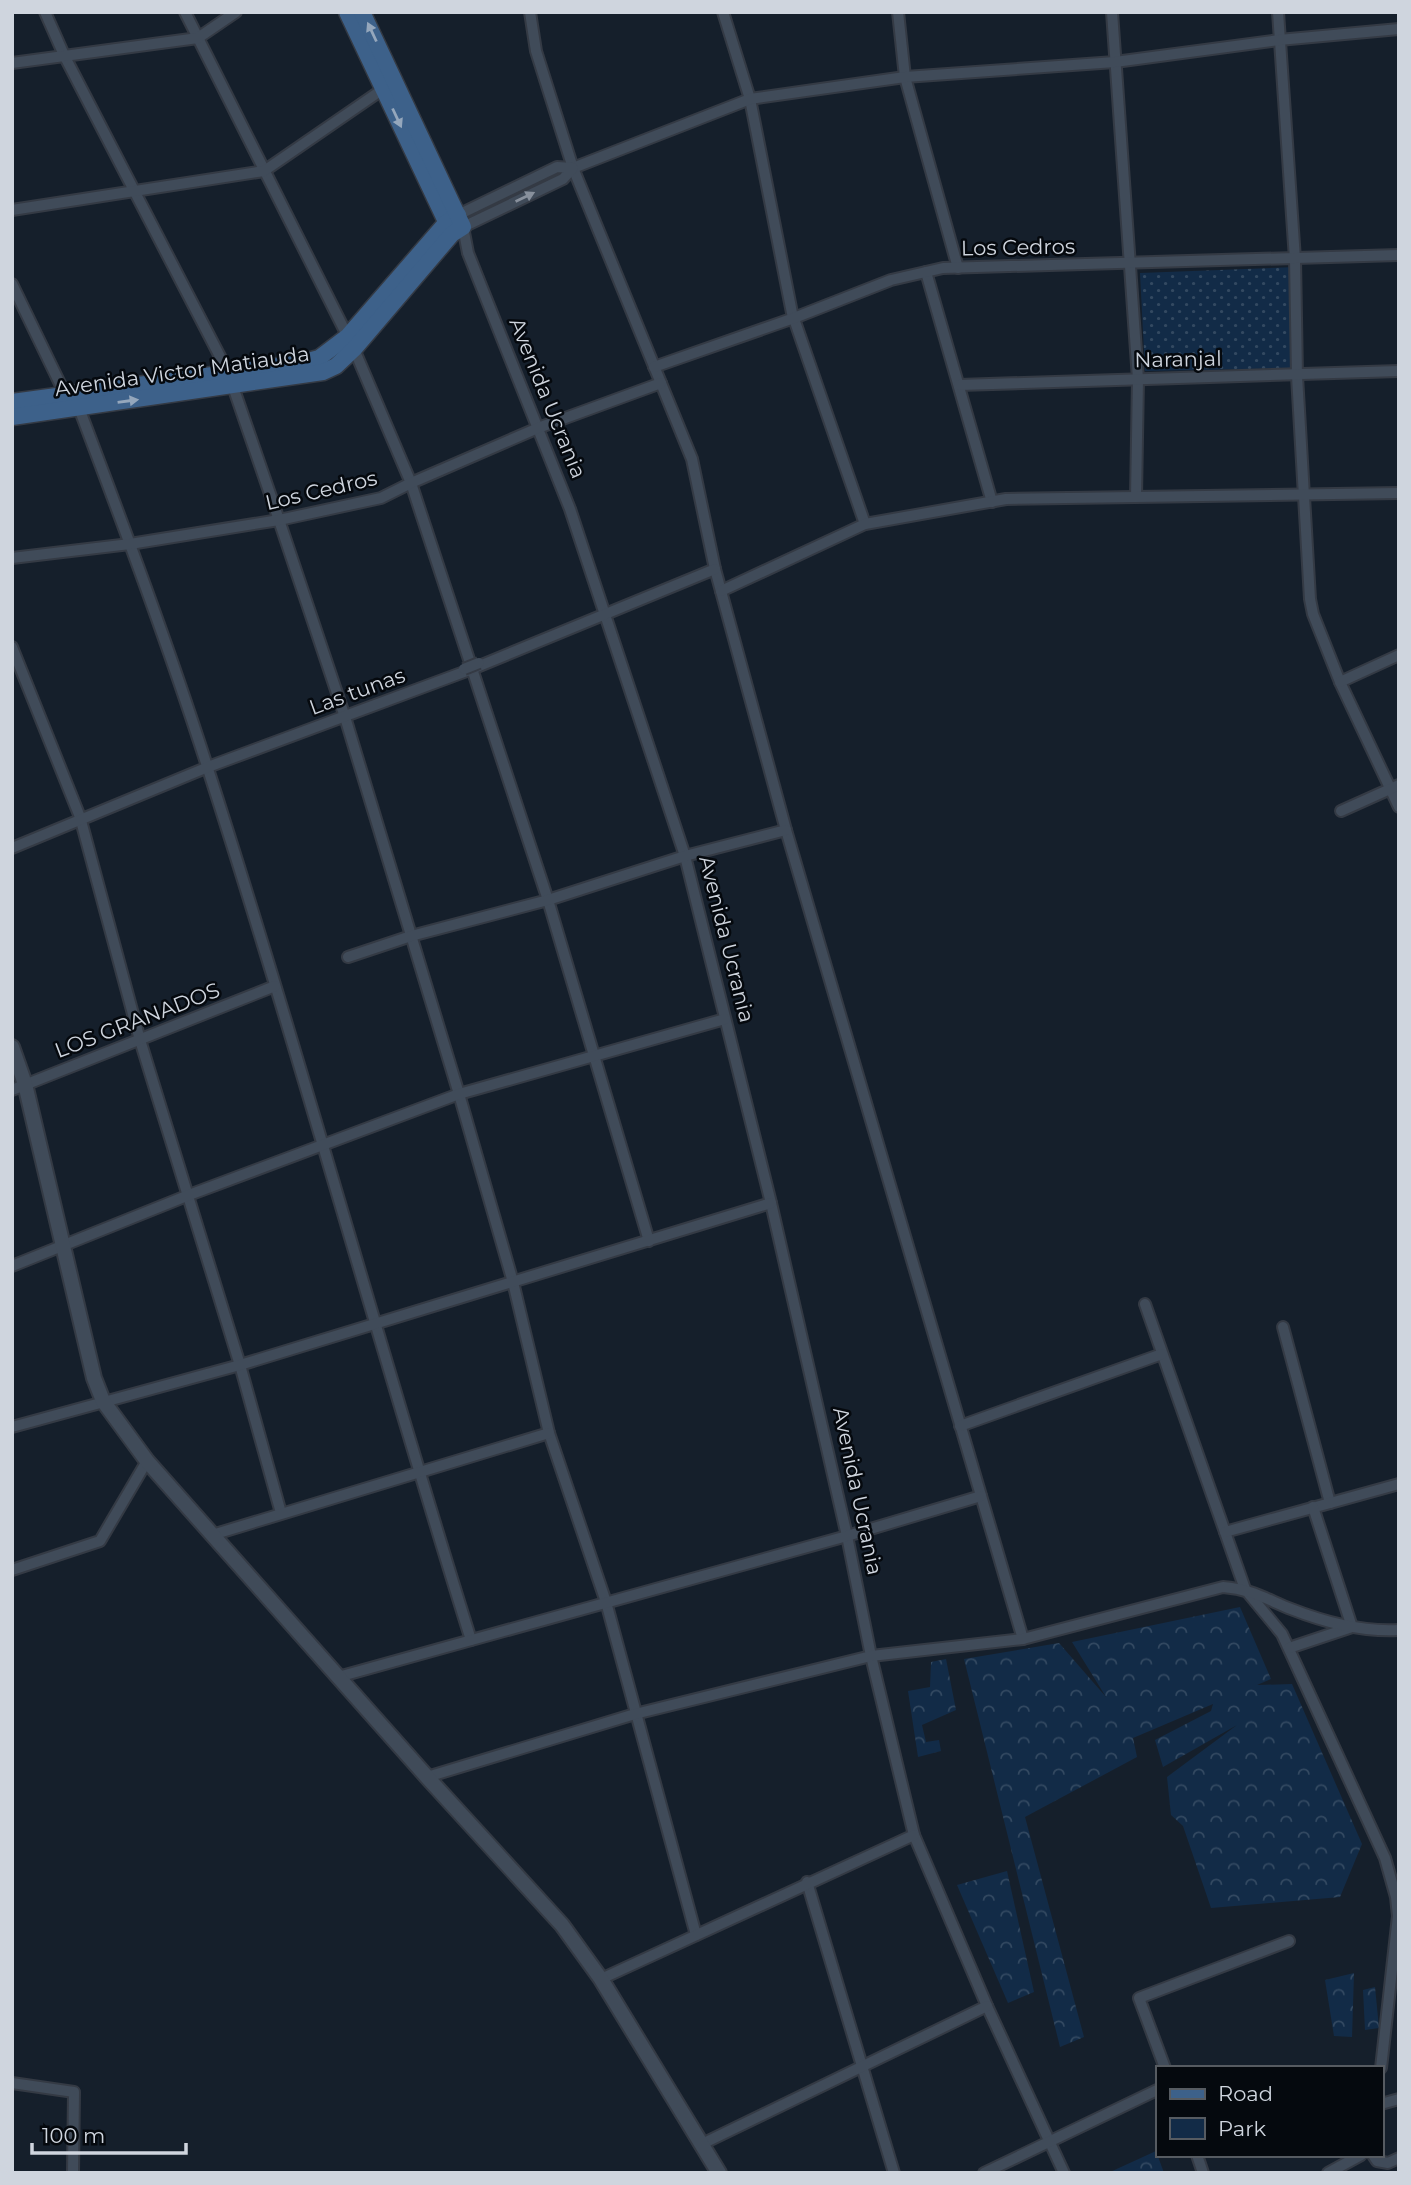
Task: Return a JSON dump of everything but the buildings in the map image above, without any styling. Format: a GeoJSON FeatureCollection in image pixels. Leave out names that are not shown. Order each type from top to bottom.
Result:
{"type":"FeatureCollection","features":[{"type":"Feature","properties":{"kind":"main road","name":"Avenida Ucrania"},"geometry":{"type":"LineString","coordinates":[[347,12],[389,85],[455,225]]}},
{"type":"Feature","properties":{"kind":"main road","name":"Avenida Ucrania"},"geometry":{"type":"LineString","coordinates":[[362,12],[389,85]]}},
{"type":"Feature","properties":{"kind":"main road","name":"Avenida Victor Matiauda"},"geometry":{"type":"LineString","coordinates":[[12,417],[79,408],[230,379],[319,358],[351,342],[455,225]]}},
{"type":"Feature","properties":{"kind":"main road","name":"Avenida Victor Matiauda"},"geometry":{"type":"LineString","coordinates":[[12,402],[65,394],[230,379]]}},
{"type":"Feature","properties":{"kind":"street"},"geometry":{"type":"LineString","coordinates":[[45,12],[64,55],[230,379],[279,520],[345,716],[459,1094],[513,1282],[549,1433],[606,1602],[696,1935]]}},
{"type":"Feature","properties":{"kind":"street"},"geometry":{"type":"LineString","coordinates":[[185,12],[351,342],[411,483],[548,900],[649,1241]]}},
{"type":"Feature","properties":{"kind":"street"},"geometry":{"type":"LineString","coordinates":[[12,63],[198,38],[236,12]]}},
{"type":"Feature","properties":{"kind":"street"},"geometry":{"type":"LineString","coordinates":[[530,12],[536,51],[573,168],[692,459],[715,569],[786,830],[1023,1639]]}},
{"type":"Feature","properties":{"kind":"street"},"geometry":{"type":"LineString","coordinates":[[723,12],[750,99],[794,318],[866,524]]}},
{"type":"Feature","properties":{"kind":"street"},"geometry":{"type":"LineString","coordinates":[[898,12],[905,77],[958,268]]}},
{"type":"Feature","properties":{"kind":"street"},"geometry":{"type":"LineString","coordinates":[[1112,12],[1138,379],[1136,497]]}},
{"type":"Feature","properties":{"kind":"street"},"geometry":{"type":"LineString","coordinates":[[1278,12],[1294,258],[1297,376],[1310,599],[1313,614],[1340,682],[1395,787],[1399,807]]}},
{"type":"Feature","properties":{"kind":"street"},"geometry":{"type":"LineString","coordinates":[[455,225],[557,167],[573,168],[750,99],[905,77],[1115,62],[1279,40],[1399,29]]}},
{"type":"Feature","properties":{"kind":"street"},"geometry":{"type":"LineString","coordinates":[[12,210],[264,171],[389,85]]}},
{"type":"Feature","properties":{"kind":"street","name":"Avenida Ucrania"},"geometry":{"type":"LineString","coordinates":[[455,225],[570,509],[685,856],[771,1203],[914,1835],[987,2006],[1064,2173]]}},
{"type":"Feature","properties":{"kind":"street","name":"Los Cedros"},"geometry":{"type":"LineString","coordinates":[[654,367],[794,318],[891,280],[926,272],[958,268],[1399,256]]}},
{"type":"Feature","properties":{"kind":"street"},"geometry":{"type":"LineString","coordinates":[[926,272],[992,502]]}},
{"type":"Feature","properties":{"kind":"street"},"geometry":{"type":"LineString","coordinates":[[12,284],[65,394],[79,408],[131,544],[208,766],[471,1640]]}},
{"type":"Feature","properties":{"kind":"street","name":"Naranjal"},"geometry":{"type":"LineString","coordinates":[[959,385],[1399,371]]}},
{"type":"Feature","properties":{"kind":"street","name":"Los Cedros"},"geometry":{"type":"LineString","coordinates":[[12,558],[131,544],[279,520],[381,498],[538,428],[661,383]]}},
{"type":"Feature","properties":{"kind":"street"},"geometry":{"type":"LineString","coordinates":[[721,591],[866,524],[1006,499],[1399,494]]}},
{"type":"Feature","properties":{"kind":"street","name":"Las tunas"},"geometry":{"type":"LineString","coordinates":[[12,848],[208,766],[472,667],[715,569]]}},
{"type":"Feature","properties":{"kind":"street"},"geometry":{"type":"LineString","coordinates":[[12,647],[81,821],[140,1040],[240,1365],[281,1513]]}},
{"type":"Feature","properties":{"kind":"street"},"geometry":{"type":"LineString","coordinates":[[1340,682],[1399,655]]}},
{"type":"Feature","properties":{"kind":"street"},"geometry":{"type":"LineString","coordinates":[[1341,811],[1395,787]]}},
{"type":"Feature","properties":{"kind":"street"},"geometry":{"type":"LineString","coordinates":[[348,957],[411,936],[548,900],[685,856],[786,830]]}},
{"type":"Feature","properties":{"kind":"street","name":"LOS GRANADOS"},"geometry":{"type":"LineString","coordinates":[[18,1087],[275,986]]}},
{"type":"Feature","properties":{"kind":"street"},"geometry":{"type":"LineString","coordinates":[[12,1266],[189,1195],[459,1094],[725,1019]]}},
{"type":"Feature","properties":{"kind":"street"},"geometry":{"type":"LineString","coordinates":[[12,1047],[18,1087],[94,1378],[103,1401],[147,1461],[562,1925],[601,1979],[719,2173]]}},
{"type":"Feature","properties":{"kind":"street"},"geometry":{"type":"LineString","coordinates":[[12,1427],[240,1365],[771,1203]]}},
{"type":"Feature","properties":{"kind":"street"},"geometry":{"type":"LineString","coordinates":[[1145,1304],[1245,1589],[1282,1634],[1385,1858],[1396,1896],[1398,1916],[1395,1982],[1381,2066]]}},
{"type":"Feature","properties":{"kind":"street"},"geometry":{"type":"LineString","coordinates":[[1283,1327],[1330,1503]]}},
{"type":"Feature","properties":{"kind":"street"},"geometry":{"type":"LineString","coordinates":[[960,1426],[1162,1354]]}},
{"type":"Feature","properties":{"kind":"street"},"geometry":{"type":"LineString","coordinates":[[212,1535],[549,1433]]}},
{"type":"Feature","properties":{"kind":"street"},"geometry":{"type":"LineString","coordinates":[[12,1570],[100,1541],[147,1461]]}},
{"type":"Feature","properties":{"kind":"street"},"geometry":{"type":"LineString","coordinates":[[1225,1532],[1399,1484]]}},
{"type":"Feature","properties":{"kind":"street"},"geometry":{"type":"LineString","coordinates":[[338,1677],[981,1496]]}},
{"type":"Feature","properties":{"kind":"street"},"geometry":{"type":"LineString","coordinates":[[1313,1507],[1352,1627]]}},
{"type":"Feature","properties":{"kind":"street"},"geometry":{"type":"LineString","coordinates":[[427,1777],[635,1714],[872,1656],[1023,1639],[1223,1587],[1245,1589],[1293,1610],[1352,1627],[1399,1630]]}},
{"type":"Feature","properties":{"kind":"street"},"geometry":{"type":"LineString","coordinates":[[1289,1648],[1352,1627]]}},
{"type":"Feature","properties":{"kind":"street"},"geometry":{"type":"LineString","coordinates":[[601,1979],[914,1835]]}},
{"type":"Feature","properties":{"kind":"street"},"geometry":{"type":"LineString","coordinates":[[1385,1858],[1399,1854]]}},
{"type":"Feature","properties":{"kind":"street"},"geometry":{"type":"LineString","coordinates":[[807,1882],[894,2173]]}},
{"type":"Feature","properties":{"kind":"street"},"geometry":{"type":"LineString","coordinates":[[1164,2066],[1139,1998],[1289,1941]]}},
{"type":"Feature","properties":{"kind":"street"},"geometry":{"type":"LineString","coordinates":[[702,2144],[987,2006]]}},
{"type":"Feature","properties":{"kind":"street"},"geometry":{"type":"LineString","coordinates":[[12,2083],[74,2092],[73,2173]]}},
{"type":"Feature","properties":{"kind":"street"},"geometry":{"type":"LineString","coordinates":[[984,2173],[1156,2090]]}},
{"type":"Feature","properties":{"kind":"street"},"geometry":{"type":"LineString","coordinates":[[1328,2173],[1357,2157]]}},
{"type":"Feature","properties":{"kind":"street"},"geometry":{"type":"LineString","coordinates":[[1374,2157],[1377,2161],[1388,2163],[1399,2158]]}},
{"type":"Feature","properties":{"kind":"green space"},"geometry":{"type":"Polygon","coordinates":[[[1295,267],[1301,368],[1145,371],[1140,273],[1295,267]]]}},
{"type":"Feature","properties":{"kind":"green space"},"geometry":{"type":"Polygon","coordinates":[[[1240,1607],[1271,1679],[1257,1685],[1292,1684],[1362,1844],[1340,1897],[1211,1908],[1183,1826],[1171,1815],[1167,1777],[1237,1725],[1163,1767],[1155,1740],[1211,1711],[1213,1704],[1133,1738],[1137,1757],[1025,1817],[1084,2037],[1060,2047],[964,1659],[1059,1643],[1106,1697],[1072,1642],[1240,1607]]]}},
{"type":"Feature","properties":{"kind":"green space"},"geometry":{"type":"Polygon","coordinates":[[[946,1659],[956,1710],[922,1725],[926,1742],[939,1740],[941,1751],[918,1757],[908,1691],[930,1687],[931,1662],[946,1659]]]}},
{"type":"Feature","properties":{"kind":"green space"},"geometry":{"type":"Polygon","coordinates":[[[1007,1871],[1034,1992],[1008,2003],[957,1885],[1007,1871]]]}},
{"type":"Feature","properties":{"kind":"green space"},"geometry":{"type":"Polygon","coordinates":[[[1354,1973],[1352,2037],[1334,2036],[1325,1980],[1354,1973]]]}},
{"type":"Feature","properties":{"kind":"green space"},"geometry":{"type":"Polygon","coordinates":[[[1375,1987],[1379,2028],[1365,2030],[1363,1990],[1375,1987]]]}},
{"type":"Feature","properties":{"kind":"green space"},"geometry":{"type":"Polygon","coordinates":[[[1156,2151],[1164,2173],[1108,2173],[1156,2151]]]}}]}
